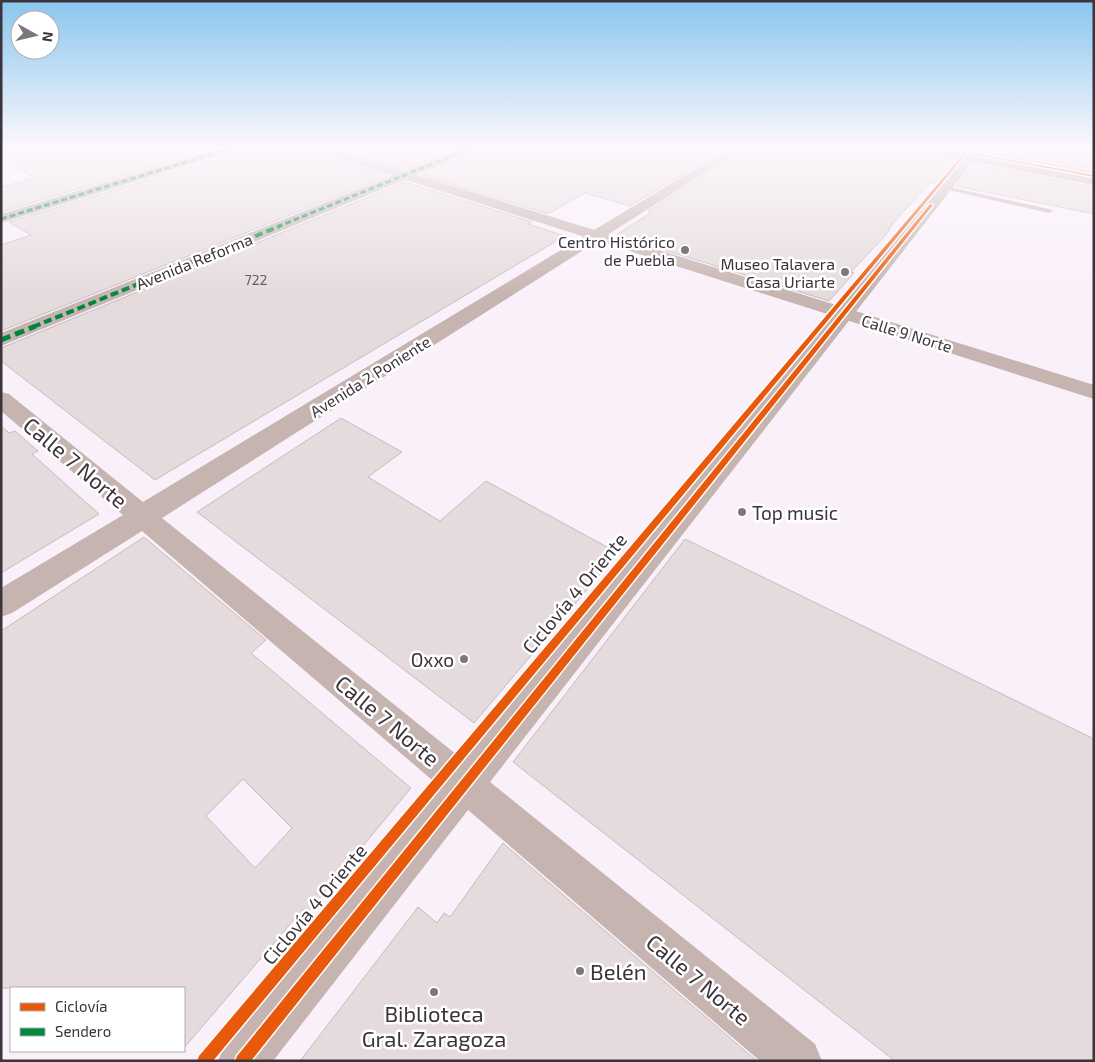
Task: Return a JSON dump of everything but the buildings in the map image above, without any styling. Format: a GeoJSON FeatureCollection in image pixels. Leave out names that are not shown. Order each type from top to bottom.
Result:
{"type":"FeatureCollection","features":[{"type":"Feature","properties":{"kind":"street"},"geometry":{"type":"LineString","coordinates":[[1,219],[70,198]]}},
{"type":"Feature","properties":{"kind":"street","name":"Avenida Reforma"},"geometry":{"type":"LineString","coordinates":[[1,340],[348,198]]}},
{"type":"Feature","properties":{"kind":"street","name":"Calle 9 Norte"},"geometry":{"type":"LineString","coordinates":[[477,198],[1094,392]]}},
{"type":"Feature","properties":{"kind":"street","name":"Avenida 2 Poniente"},"geometry":{"type":"LineString","coordinates":[[1,604],[657,198]]}},
{"type":"Feature","properties":{"kind":"street"},"geometry":{"type":"LineString","coordinates":[[242,1061],[937,198]]}},
{"type":"Feature","properties":{"kind":"street","name":"Calle 7 Norte"},"geometry":{"type":"LineString","coordinates":[[1,399],[798,1061]]}},
{"type":"Feature","properties":{"kind":"lane"},"geometry":{"type":"LineString","coordinates":[[988,198],[1049,211]]}},
{"type":"Feature","properties":{"kind":"marked path"},"geometry":{"type":"LineString","coordinates":[[1,219],[70,198]]}},
{"type":"Feature","properties":{"kind":"marked path"},"geometry":{"type":"LineString","coordinates":[[1,340],[350,198]]}},
{"type":"Feature","properties":{"kind":"cycle path","name":"Ciclovía 4 Oriente"},"geometry":{"type":"LineString","coordinates":[[204,1061],[928,198]]}},
{"type":"Feature","properties":{"kind":"cycle path"},"geometry":{"type":"LineString","coordinates":[[242,1061],[931,205]]}},
{"type":"Feature","properties":{"kind":"place","name":"Centro Histórico de Puebla"},"geometry":{"type":"Point","coordinates":[685,250]}},
{"type":"Feature","properties":{"kind":"place","name":"Museo Talavera Casa Uriarte"},"geometry":{"type":"Point","coordinates":[845,272]}},
{"type":"Feature","properties":{"kind":"place","name":"Top music"},"geometry":{"type":"Point","coordinates":[742,512]}},
{"type":"Feature","properties":{"kind":"place","name":"Oxxo"},"geometry":{"type":"Point","coordinates":[464,659]}},
{"type":"Feature","properties":{"kind":"place","name":"Belén"},"geometry":{"type":"Point","coordinates":[580,971]}},
{"type":"Feature","properties":{"kind":"place","name":"Biblioteca Gral. Zaragoza"},"geometry":{"type":"Point","coordinates":[434,992]}}]}
